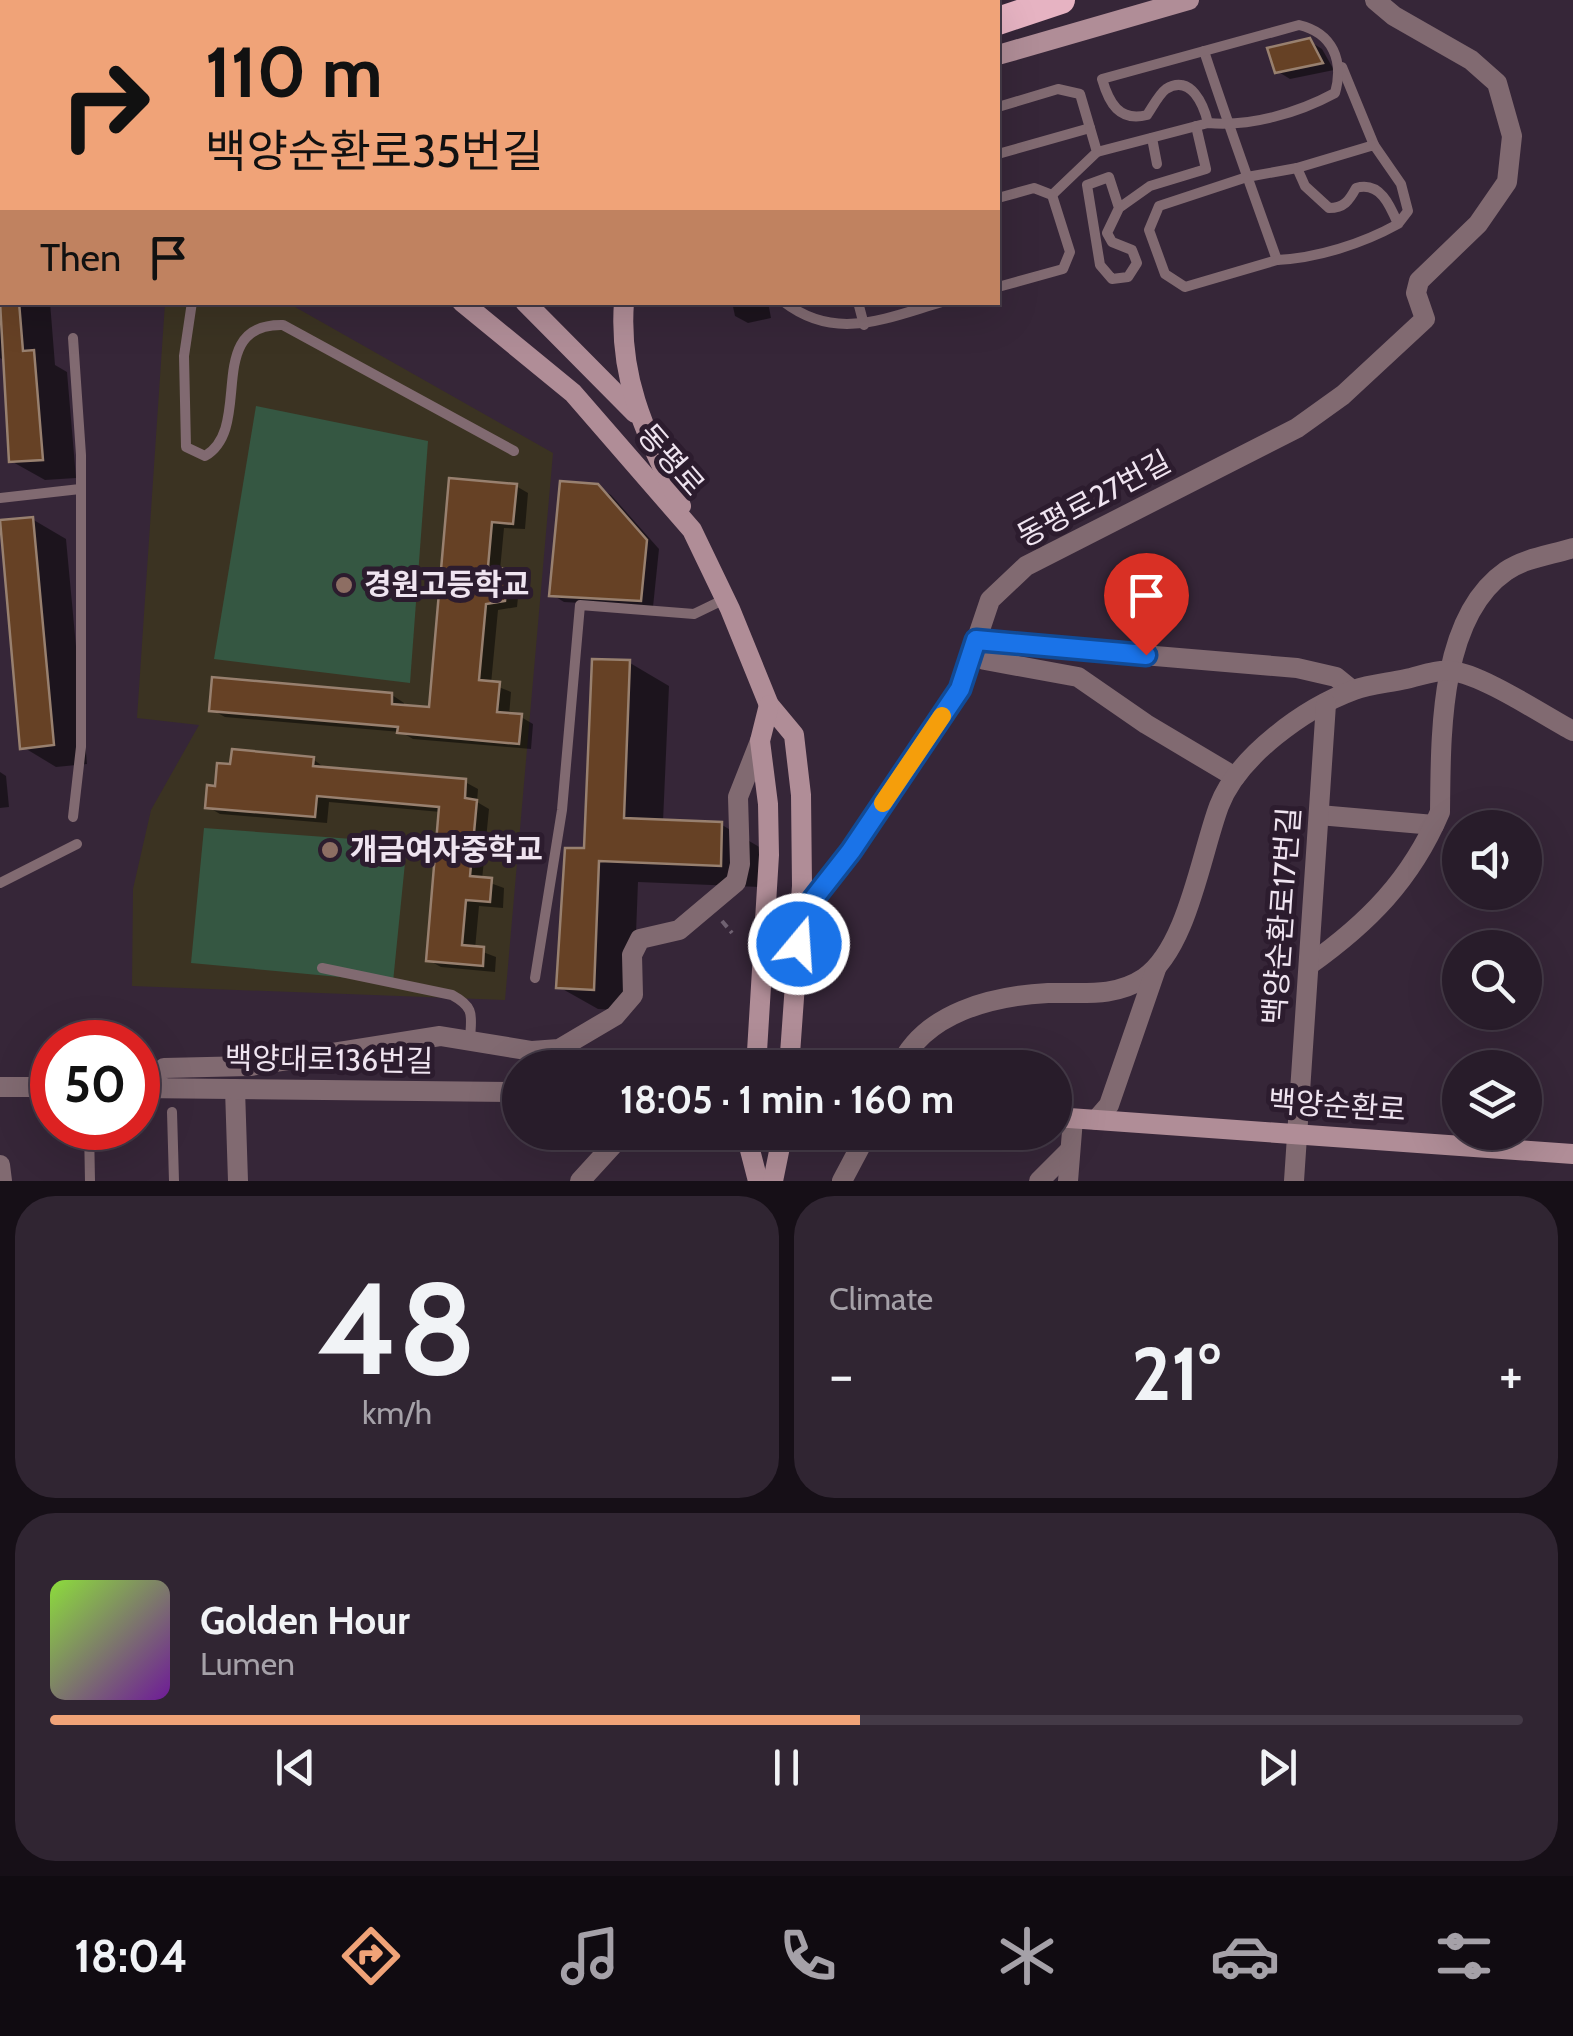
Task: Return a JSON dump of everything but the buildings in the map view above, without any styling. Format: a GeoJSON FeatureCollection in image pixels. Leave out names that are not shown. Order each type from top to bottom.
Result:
{"type":"FeatureCollection","features":[{"type":"Feature","properties":{"kind":"highway"},"geometry":{"type":"LineString","coordinates":[[1000,20],[1061,0]]}},
{"type":"Feature","properties":{"kind":"main road"},"geometry":{"type":"LineString","coordinates":[[1000,55],[1190,0]]}},
{"type":"Feature","properties":{"kind":"main road","name":"동평로"},"geometry":{"type":"LineString","coordinates":[[466,305],[573,393],[692,530],[726,598],[769,705],[794,734],[801,795],[800,916],[790,1050]]}},
{"type":"Feature","properties":{"kind":"main road","name":"동평로"},"geometry":{"type":"LineString","coordinates":[[528,305],[637,414]]}},
{"type":"Feature","properties":{"kind":"main road"},"geometry":{"type":"LineString","coordinates":[[624,305],[621,338],[637,414],[692,530]]}},
{"type":"Feature","properties":{"kind":"main road"},"geometry":{"type":"LineString","coordinates":[[757,1050],[769,855],[768,804],[760,741],[769,705]]}},
{"type":"Feature","properties":{"kind":"main road","name":"백양순환로"},"geometry":{"type":"LineString","coordinates":[[1072,1118],[1573,1154]]}},
{"type":"Feature","properties":{"kind":"main road"},"geometry":{"type":"LineString","coordinates":[[750,1150],[758,1181]]}},
{"type":"Feature","properties":{"kind":"main road"},"geometry":{"type":"LineString","coordinates":[[773,1181],[779,1150]]}},
{"type":"Feature","properties":{"kind":"street","name":"동평로27번길"},"geometry":{"type":"LineString","coordinates":[[800,916],[851,851],[960,689],[990,600],[1026,566],[1297,428],[1343,395],[1425,319],[1416,293],[1419,281],[1478,224],[1507,182],[1512,136],[1497,83],[1471,60],[1394,16],[1375,0]]}},
{"type":"Feature","properties":{"kind":"street"},"geometry":{"type":"LineString","coordinates":[[1309,965],[1357,930],[1389,896],[1418,855],[1440,812],[1440,753],[1449,670],[1483,593],[1520,564],[1573,548]]}},
{"type":"Feature","properties":{"kind":"street"},"geometry":{"type":"LineString","coordinates":[[1235,777],[1146,724],[1078,676],[985,660],[976,640],[1297,668],[1336,677],[1352,690]]}},
{"type":"Feature","properties":{"kind":"street"},"geometry":{"type":"LineString","coordinates":[[1096,1120],[1108,1105],[1157,967],[1177,932],[1218,809],[1235,777],[1271,740],[1303,715],[1352,690],[1449,670],[1472,676],[1573,732]]}},
{"type":"Feature","properties":{"kind":"street","name":"백양순환로17번길"},"geometry":{"type":"LineString","coordinates":[[1294,1181],[1326,704]]}},
{"type":"Feature","properties":{"kind":"street"},"geometry":{"type":"LineString","coordinates":[[160,1071],[164,1068],[250,1066],[440,1036],[532,1051],[559,1049],[614,1016],[633,995],[632,954],[640,939],[679,930],[736,882],[740,864],[738,797],[760,741]]}},
{"type":"Feature","properties":{"kind":"street"},"geometry":{"type":"LineString","coordinates":[[1319,814],[1434,824]]}},
{"type":"Feature","properties":{"kind":"street"},"geometry":{"type":"LineString","coordinates":[[909,1050],[920,1037],[963,1010],[1016,996],[1098,994],[1142,979],[1157,967]]}},
{"type":"Feature","properties":{"kind":"street"},"geometry":{"type":"LineString","coordinates":[[0,1087],[30,1087]]}},
{"type":"Feature","properties":{"kind":"street","name":"백양대로136번길"},"geometry":{"type":"LineString","coordinates":[[160,1088],[502,1092]]}},
{"type":"Feature","properties":{"kind":"street"},"geometry":{"type":"LineString","coordinates":[[235,1089],[238,1181]]}},
{"type":"Feature","properties":{"kind":"street"},"geometry":{"type":"LineString","coordinates":[[582,1181],[609,1150]]}},
{"type":"Feature","properties":{"kind":"street"},"geometry":{"type":"LineString","coordinates":[[842,1181],[858,1150]]}},
{"type":"Feature","properties":{"kind":"street"},"geometry":{"type":"LineString","coordinates":[[1039,1181],[1070,1150]]}},
{"type":"Feature","properties":{"kind":"street"},"geometry":{"type":"LineString","coordinates":[[1068,1181],[1070,1150]]}},
{"type":"Feature","properties":{"kind":"street"},"geometry":{"type":"LineString","coordinates":[[0,1165],[2,1181]]}},
{"type":"Feature","properties":{"kind":"lane"},"geometry":{"type":"LineString","coordinates":[[1118,208],[1109,177],[1087,185],[1100,265],[1112,279],[1128,276],[1137,263],[1132,250],[1112,242],[1107,233],[1118,208],[1150,186],[1206,169],[1202,125],[1198,95],[1190,88],[1165,90],[1147,115],[1133,118],[1118,112],[1108,99],[1102,79],[1299,24],[1314,28],[1338,58],[1374,144],[1401,184],[1408,210],[1398,224],[1380,234],[1302,259],[1276,260],[1185,286],[1165,274],[1149,230],[1159,206],[1374,144]]}},
{"type":"Feature","properties":{"kind":"lane"},"geometry":{"type":"LineString","coordinates":[[1204,50],[1276,260]]}},
{"type":"Feature","properties":{"kind":"lane"},"geometry":{"type":"LineString","coordinates":[[1052,196],[1096,152],[1202,125],[1228,125],[1318,102],[1335,93],[1338,58]]}},
{"type":"Feature","properties":{"kind":"lane"},"geometry":{"type":"LineString","coordinates":[[1000,106],[1058,89],[1080,94],[1096,152]]}},
{"type":"Feature","properties":{"kind":"lane"},"geometry":{"type":"LineString","coordinates":[[1000,153],[1090,128]]}},
{"type":"Feature","properties":{"kind":"lane"},"geometry":{"type":"LineString","coordinates":[[1152,138],[1157,164]]}},
{"type":"Feature","properties":{"kind":"lane"},"geometry":{"type":"LineString","coordinates":[[1298,168],[1305,186],[1328,208],[1340,208],[1363,185],[1376,190],[1388,202],[1398,224]]}},
{"type":"Feature","properties":{"kind":"lane"},"geometry":{"type":"LineString","coordinates":[[1000,197],[1034,188],[1052,196],[1070,252],[1062,269],[1000,286]]}},
{"type":"Feature","properties":{"kind":"lane"},"geometry":{"type":"LineString","coordinates":[[192,305],[184,356],[186,447],[194,453],[206,456],[223,440],[238,350],[247,333],[265,325],[283,325],[514,451]]}},
{"type":"Feature","properties":{"kind":"lane"},"geometry":{"type":"LineString","coordinates":[[791,305],[836,325],[864,325],[899,308]]}},
{"type":"Feature","properties":{"kind":"lane"},"geometry":{"type":"LineString","coordinates":[[859,305],[864,325]]}},
{"type":"Feature","properties":{"kind":"lane"},"geometry":{"type":"LineString","coordinates":[[74,338],[80,489],[80,747],[74,817]]}},
{"type":"Feature","properties":{"kind":"lane"},"geometry":{"type":"LineString","coordinates":[[0,498],[80,489]]}},
{"type":"Feature","properties":{"kind":"lane"},"geometry":{"type":"LineString","coordinates":[[536,978],[562,810],[580,605],[694,614],[726,598]]}},
{"type":"Feature","properties":{"kind":"lane"},"geometry":{"type":"LineString","coordinates":[[0,883],[77,844]]}},
{"type":"Feature","properties":{"kind":"lane"},"geometry":{"type":"LineString","coordinates":[[322,968],[452,996],[471,1010],[470,1041]]}},
{"type":"Feature","properties":{"kind":"lane"},"geometry":{"type":"LineString","coordinates":[[172,1112],[174,1181]]}},
{"type":"Feature","properties":{"kind":"lane"},"geometry":{"type":"LineString","coordinates":[[89,1150],[90,1181]]}},
{"type":"Feature","properties":{"kind":"shaded area","name":"경원고등학교"},"geometry":{"type":"Polygon","coordinates":[[[165,305],[292,305],[553,453],[505,1000],[132,986],[133,889],[151,810],[199,725],[137,718],[165,305]]]}},
{"type":"Feature","properties":{"kind":"green space"},"geometry":{"type":"Polygon","coordinates":[[[256,406],[428,441],[410,683],[214,659],[256,406]]]}},
{"type":"Feature","properties":{"kind":"green space"},"geometry":{"type":"Polygon","coordinates":[[[204,828],[407,843],[393,982],[191,963],[204,828]]]}},
{"type":"Feature","properties":{"kind":"slow traffic"},"geometry":{"type":"LineString","coordinates":[[883,803],[942,716]]}},
{"type":"Feature","properties":{"kind":"place","name":"경원고등학교"},"geometry":{"type":"Point","coordinates":[344,585]}},
{"type":"Feature","properties":{"kind":"place","name":"개금여자중학교"},"geometry":{"type":"Point","coordinates":[330,850]}},
{"type":"Feature","properties":{"kind":"route"},"geometry":{"type":"LineString","coordinates":[[799,944],[800,916],[851,851],[960,689],[976,640],[1146,655]]}}]}
